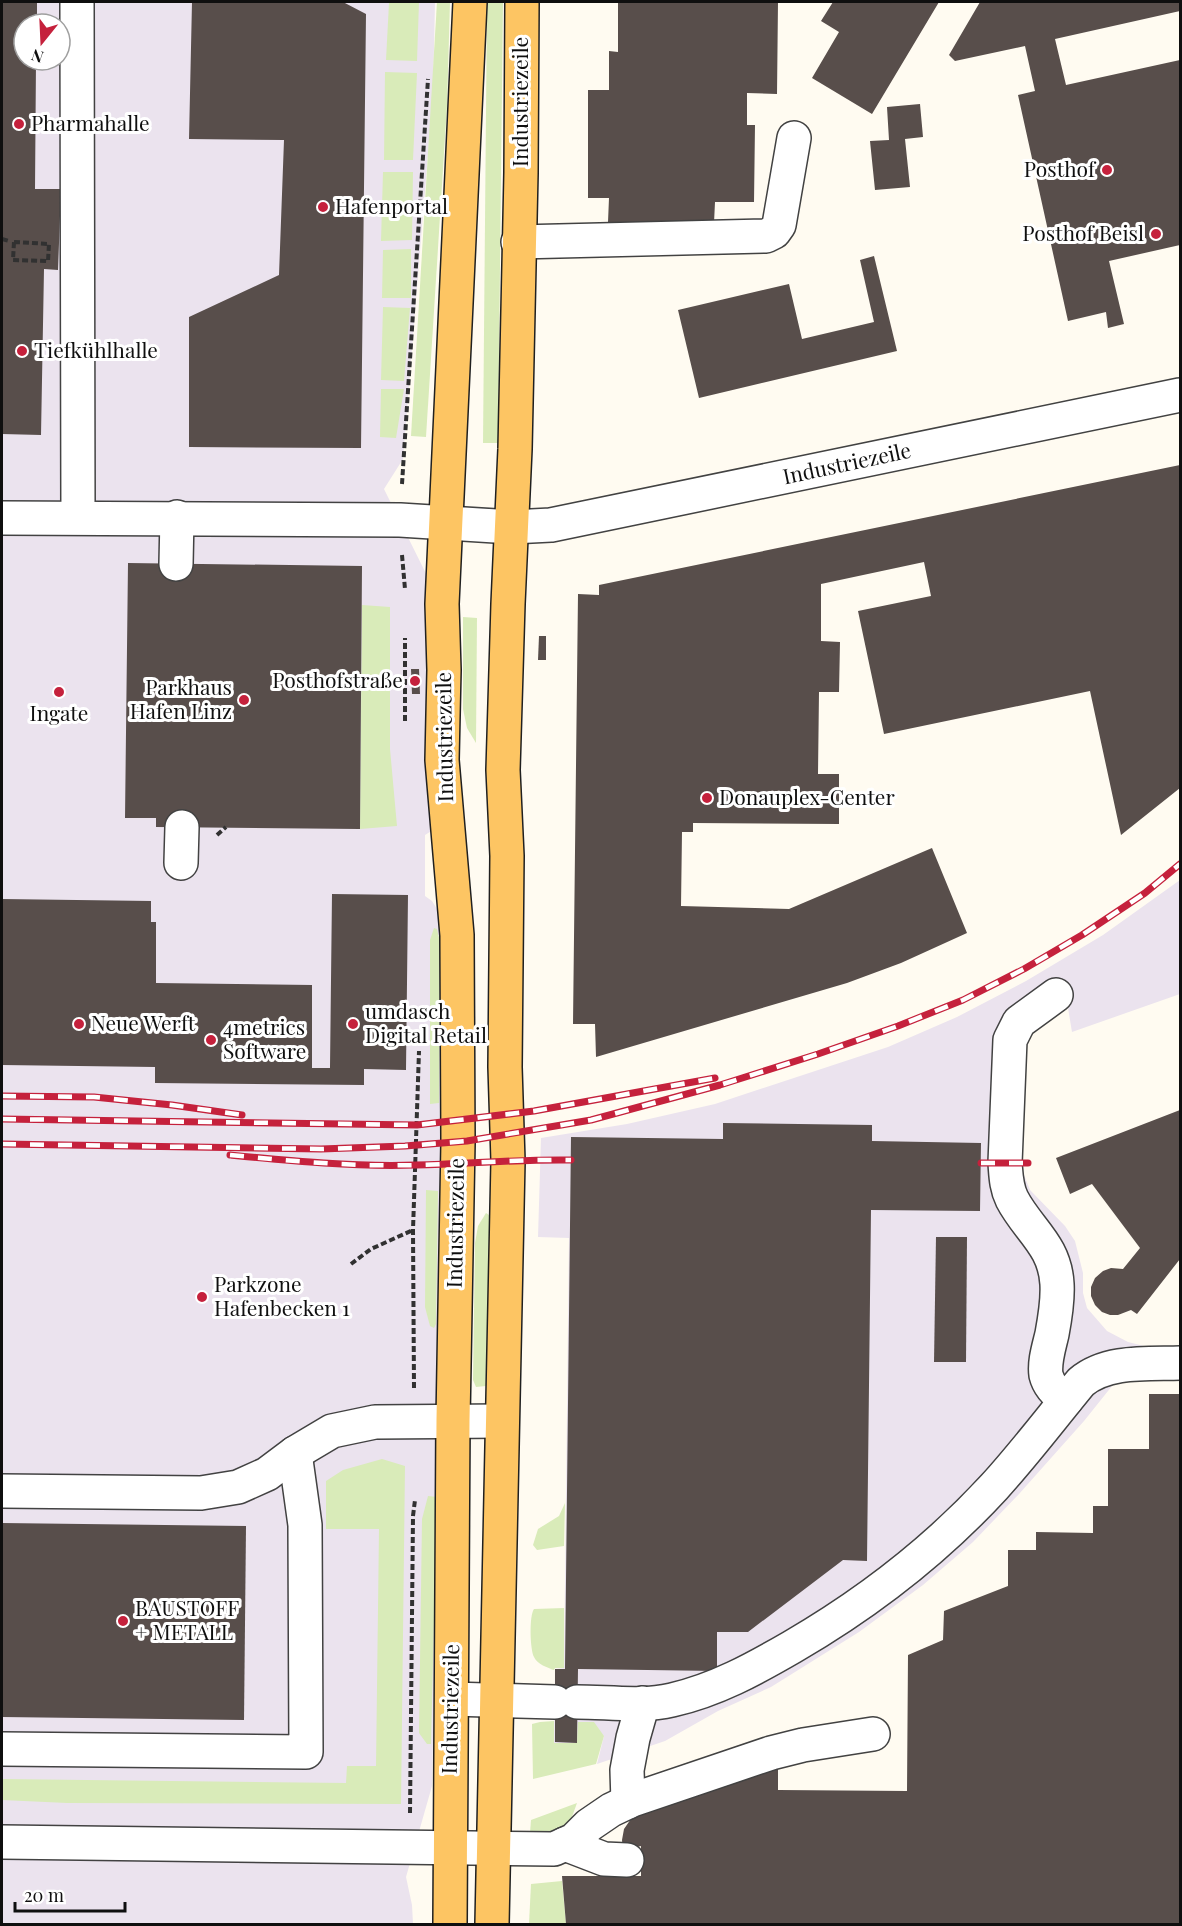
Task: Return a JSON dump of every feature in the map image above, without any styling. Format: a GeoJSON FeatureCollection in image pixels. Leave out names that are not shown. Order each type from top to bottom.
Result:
{"type":"FeatureCollection","features":[{"type":"Feature","properties":{"kind":"main road","name":"Industriezeile"},"geometry":{"type":"LineString","coordinates":[[450,1924],[458,935],[442,760],[444,670],[442,604],[470,2]]}},
{"type":"Feature","properties":{"kind":"main road","name":"Industriezeile"},"geometry":{"type":"LineString","coordinates":[[492,1924],[508,1161],[505,1067],[507,856],[503,770],[515,449],[522,2]]}},
{"type":"Feature","properties":{"kind":"street"},"geometry":{"type":"LineString","coordinates":[[77,2],[78,517]]}},
{"type":"Feature","properties":{"kind":"street"},"geometry":{"type":"LineString","coordinates":[[519,242],[766,236],[774,232],[779,225],[794,138]]}},
{"type":"Feature","properties":{"kind":"street","name":"Industriezeile"},"geometry":{"type":"LineString","coordinates":[[2,518],[400,520],[512,527],[551,525],[1180,395]]}},
{"type":"Feature","properties":{"kind":"street"},"geometry":{"type":"LineString","coordinates":[[176,564],[177,518]]}},
{"type":"Feature","properties":{"kind":"street"},"geometry":{"type":"LineString","coordinates":[[181,863],[182,827]]}},
{"type":"Feature","properties":{"kind":"street"},"geometry":{"type":"LineString","coordinates":[[1056,994],[1019,1022],[1010,1040],[1005,1163],[1006,1182],[1012,1198],[1048,1250],[1054,1267],[1057,1304],[1046,1375],[1050,1386],[1066,1400]]}},
{"type":"Feature","properties":{"kind":"street"},"geometry":{"type":"LineString","coordinates":[[452,1699],[643,1703],[670,1700],[701,1692],[729,1681],[773,1658],[846,1614],[928,1550],[966,1516],[1027,1450],[1066,1400],[1090,1374],[1102,1369],[1179,1363]]}},
{"type":"Feature","properties":{"kind":"street"},"geometry":{"type":"LineString","coordinates":[[2,1491],[201,1493],[238,1487],[258,1479],[332,1431],[375,1422],[502,1421]]}},
{"type":"Feature","properties":{"kind":"street"},"geometry":{"type":"LineString","coordinates":[[2,1749],[306,1752],[305,1525],[295,1453]]}},
{"type":"Feature","properties":{"kind":"street"},"geometry":{"type":"LineString","coordinates":[[628,1802],[627,1770],[643,1703]]}},
{"type":"Feature","properties":{"kind":"street"},"geometry":{"type":"LineString","coordinates":[[2,1842],[554,1849],[574,1840],[595,1820],[628,1802],[771,1753],[803,1745],[873,1734]]}},
{"type":"Feature","properties":{"kind":"street"},"geometry":{"type":"LineString","coordinates":[[566,1844],[604,1859],[627,1860]]}},
{"type":"Feature","properties":{"kind":"path"},"geometry":{"type":"LineString","coordinates":[[405,595],[400,520],[429,69]]}},
{"type":"Feature","properties":{"kind":"path"},"geometry":{"type":"LineString","coordinates":[[2,238],[9,241]]}},
{"type":"Feature","properties":{"kind":"path"},"geometry":{"type":"LineString","coordinates":[[14,242],[49,244],[48,261],[13,260],[14,242]]}},
{"type":"Feature","properties":{"kind":"path"},"geometry":{"type":"LineString","coordinates":[[351,1264],[371,1250],[413,1230]]}},
{"type":"Feature","properties":{"kind":"shaded area"},"geometry":{"type":"Polygon","coordinates":[[[2,2],[435,2],[433,93],[403,459],[384,489],[450,622],[441,825],[425,835],[425,896],[432,901],[445,922],[450,938],[432,1786],[406,1877],[412,1905],[413,1924],[2,1924],[2,2]]]}},
{"type":"Feature","properties":{"kind":"shaded area"},"geometry":{"type":"Polygon","coordinates":[[[1180,880],[1180,994],[1072,1032],[1067,1002],[1022,1036],[1022,1170],[1030,1190],[1065,1226],[1075,1241],[1083,1273],[1083,1293],[1087,1308],[1107,1331],[1128,1342],[1144,1346],[1084,1421],[973,1542],[923,1585],[859,1632],[771,1687],[718,1711],[665,1741],[597,1764],[604,1736],[578,1722],[577,1743],[554,1743],[555,1669],[564,1668],[569,1238],[538,1237],[541,1138],[627,1124],[715,1104],[888,1047],[957,1017],[1026,981],[1103,935],[1180,880]]]}},
{"type":"Feature","properties":{"kind":"green space"},"geometry":{"type":"Polygon","coordinates":[[[419,2],[417,61],[386,60],[389,3],[419,2]]]}},
{"type":"Feature","properties":{"kind":"green space"},"geometry":{"type":"Polygon","coordinates":[[[437,2],[450,2],[447,106],[426,437],[411,436],[437,2]]]}},
{"type":"Feature","properties":{"kind":"green space"},"geometry":{"type":"Polygon","coordinates":[[[487,2],[503,2],[498,443],[483,443],[487,2]]]}},
{"type":"Feature","properties":{"kind":"green space"},"geometry":{"type":"Polygon","coordinates":[[[385,72],[417,73],[413,160],[384,160],[385,72]]]}},
{"type":"Feature","properties":{"kind":"green space"},"geometry":{"type":"Polygon","coordinates":[[[383,172],[413,172],[412,240],[381,241],[383,172]]]}},
{"type":"Feature","properties":{"kind":"green space"},"geometry":{"type":"Polygon","coordinates":[[[411,249],[411,298],[382,298],[383,250],[411,249]]]}},
{"type":"Feature","properties":{"kind":"green space"},"geometry":{"type":"Polygon","coordinates":[[[383,307],[410,308],[404,381],[381,380],[383,307]]]}},
{"type":"Feature","properties":{"kind":"green space"},"geometry":{"type":"Polygon","coordinates":[[[381,389],[404,389],[396,438],[380,437],[381,389]]]}},
{"type":"Feature","properties":{"kind":"green space"},"geometry":{"type":"Polygon","coordinates":[[[362,605],[390,607],[390,749],[397,826],[360,829],[362,605]]]}},
{"type":"Feature","properties":{"kind":"green space"},"geometry":{"type":"Polygon","coordinates":[[[463,617],[477,618],[476,743],[467,728],[463,709],[463,617]]]}},
{"type":"Feature","properties":{"kind":"green space"},"geometry":{"type":"Polygon","coordinates":[[[434,928],[437,929],[440,942],[439,1103],[430,1104],[430,940],[434,928]]]}},
{"type":"Feature","properties":{"kind":"green space"},"geometry":{"type":"Polygon","coordinates":[[[426,1190],[438,1191],[436,1324],[434,1328],[430,1326],[425,1307],[426,1190]]]}},
{"type":"Feature","properties":{"kind":"green space"},"geometry":{"type":"Polygon","coordinates":[[[486,1213],[490,1220],[488,1376],[486,1386],[476,1387],[473,1380],[475,1243],[478,1226],[486,1213]]]}},
{"type":"Feature","properties":{"kind":"green space"},"geometry":{"type":"Polygon","coordinates":[[[382,1459],[405,1466],[401,1804],[67,1803],[2,1800],[2,1779],[346,1783],[347,1766],[376,1766],[379,1529],[326,1529],[326,1481],[343,1470],[382,1459]]]}},
{"type":"Feature","properties":{"kind":"green space"},"geometry":{"type":"Polygon","coordinates":[[[428,1496],[437,1497],[431,1744],[427,1744],[419,1733],[422,1519],[428,1496]]]}},
{"type":"Feature","properties":{"kind":"green space"},"geometry":{"type":"Polygon","coordinates":[[[565,1503],[564,1546],[537,1550],[533,1545],[538,1529],[559,1516],[565,1503]]]}},
{"type":"Feature","properties":{"kind":"green space"},"geometry":{"type":"Polygon","coordinates":[[[564,1608],[564,1668],[554,1670],[540,1664],[534,1657],[531,1618],[534,1609],[564,1608]]]}},
{"type":"Feature","properties":{"kind":"green space"},"geometry":{"type":"Polygon","coordinates":[[[554,1721],[554,1743],[577,1743],[578,1722],[594,1722],[604,1736],[596,1764],[533,1779],[532,1724],[554,1721]]]}},
{"type":"Feature","properties":{"kind":"green space"},"geometry":{"type":"Polygon","coordinates":[[[577,1803],[569,1825],[549,1837],[530,1833],[531,1820],[577,1803]]]}},
{"type":"Feature","properties":{"kind":"green space"},"geometry":{"type":"Polygon","coordinates":[[[562,1881],[566,1924],[529,1924],[531,1884],[562,1881]]]}},
{"type":"Feature","properties":{"kind":"building"},"geometry":{"type":"Polygon","coordinates":[[[2,2],[37,2],[37,12],[12,12],[12,72],[36,72],[35,189],[61,189],[58,270],[44,269],[41,435],[2,434],[2,2]]]}},
{"type":"Feature","properties":{"kind":"building","name":"Hafenportal"},"geometry":{"type":"Polygon","coordinates":[[[192,2],[343,2],[366,14],[361,448],[189,447],[189,317],[279,275],[284,140],[189,139],[192,2]]]}},
{"type":"Feature","properties":{"kind":"building"},"geometry":{"type":"Polygon","coordinates":[[[618,2],[778,2],[777,94],[747,93],[747,125],[755,125],[754,202],[715,202],[714,223],[608,222],[609,198],[588,198],[588,90],[609,90],[609,51],[618,52],[618,2]]]}},
{"type":"Feature","properties":{"kind":"building"},"geometry":{"type":"Polygon","coordinates":[[[833,2],[939,2],[872,114],[812,78],[839,32],[821,21],[833,2]]]}},
{"type":"Feature","properties":{"kind":"building","name":"Posthof"},"geometry":{"type":"Polygon","coordinates":[[[980,2],[1180,2],[1180,11],[1055,39],[1066,85],[1180,60],[1180,245],[1109,261],[1124,324],[1108,328],[1106,312],[1068,321],[1018,95],[1035,91],[1025,46],[955,61],[949,55],[980,2]]]}},
{"type":"Feature","properties":{"kind":"building"},"geometry":{"type":"Polygon","coordinates":[[[920,104],[923,137],[905,139],[910,187],[875,190],[870,141],[889,140],[887,107],[920,104]]]}},
{"type":"Feature","properties":{"kind":"building"},"geometry":{"type":"Polygon","coordinates":[[[874,256],[897,351],[699,398],[678,310],[789,284],[802,339],[874,322],[860,260],[874,256]]]}},
{"type":"Feature","properties":{"kind":"building"},"geometry":{"type":"Polygon","coordinates":[[[1180,465],[1180,788],[1121,835],[1090,691],[884,734],[858,611],[931,596],[924,562],[821,584],[821,641],[840,642],[839,692],[819,692],[818,774],[839,774],[839,824],[693,823],[693,832],[682,832],[681,906],[789,909],[932,848],[967,933],[901,963],[847,983],[596,1057],[595,1024],[573,1024],[578,594],[599,595],[599,585],[1180,465]]]}},
{"type":"Feature","properties":{"kind":"building","name":"Parkhaus Hafen Linz"},"geometry":{"type":"Polygon","coordinates":[[[128,563],[362,566],[360,829],[156,827],[156,818],[125,818],[128,563]]]}},
{"type":"Feature","properties":{"kind":"building"},"geometry":{"type":"Polygon","coordinates":[[[539,636],[546,636],[546,660],[538,660],[539,636]]]}},
{"type":"Feature","properties":{"kind":"building","name":"Posthofstraße"},"geometry":{"type":"Polygon","coordinates":[[[411,669],[419,669],[420,694],[412,694],[411,669]]]}},
{"type":"Feature","properties":{"kind":"building"},"geometry":{"type":"Polygon","coordinates":[[[332,894],[408,895],[406,1070],[364,1069],[364,1085],[155,1083],[155,1067],[2,1065],[2,899],[151,901],[151,922],[156,922],[156,983],[312,985],[312,1068],[330,1068],[332,894]]]}},
{"type":"Feature","properties":{"kind":"building"},"geometry":{"type":"Polygon","coordinates":[[[1180,1110],[1180,1259],[1137,1314],[1131,1310],[1118,1315],[1110,1315],[1102,1312],[1095,1305],[1091,1296],[1091,1287],[1095,1278],[1111,1268],[1123,1269],[1140,1248],[1092,1184],[1070,1194],[1056,1158],[1180,1110]]]}},
{"type":"Feature","properties":{"kind":"building"},"geometry":{"type":"Polygon","coordinates":[[[723,1123],[872,1125],[872,1141],[981,1143],[980,1211],[871,1210],[867,1561],[843,1560],[748,1632],[717,1632],[717,1671],[578,1669],[577,1743],[555,1742],[555,1669],[565,1669],[571,1137],[723,1139],[723,1123]]]}},
{"type":"Feature","properties":{"kind":"building"},"geometry":{"type":"Polygon","coordinates":[[[936,1237],[967,1237],[966,1362],[934,1362],[936,1237]]]}},
{"type":"Feature","properties":{"kind":"building"},"geometry":{"type":"Polygon","coordinates":[[[1149,1394],[1180,1394],[1180,1924],[566,1924],[562,1876],[641,1876],[641,1846],[623,1851],[624,1829],[633,1816],[778,1766],[778,1790],[907,1791],[908,1655],[943,1640],[944,1611],[1008,1586],[1008,1550],[1036,1550],[1036,1532],[1093,1533],[1093,1506],[1108,1506],[1108,1449],[1149,1449],[1149,1394]]]}},
{"type":"Feature","properties":{"kind":"building","name":"BAUSTOFF + METALL"},"geometry":{"type":"Polygon","coordinates":[[[2,1523],[246,1526],[244,1720],[2,1717],[2,1523]]]}},
{"type":"Feature","properties":{"kind":"railway"},"geometry":{"type":"LineString","coordinates":[[2,1144],[321,1149],[405,1146],[467,1141],[591,1120],[720,1085],[818,1054],[963,1000],[1024,969],[1082,935],[1145,893],[1180,864]]}},
{"type":"Feature","properties":{"kind":"railway"},"geometry":{"type":"LineString","coordinates":[[2,1119],[417,1125],[534,1111],[715,1078]]}},
{"type":"Feature","properties":{"kind":"railway"},"geometry":{"type":"LineString","coordinates":[[2,1096],[94,1097],[242,1115]]}},
{"type":"Feature","properties":{"kind":"railway"},"geometry":{"type":"LineString","coordinates":[[230,1155],[369,1165],[571,1160]]}},
{"type":"Feature","properties":{"kind":"railway"},"geometry":{"type":"LineString","coordinates":[[981,1163],[1028,1163]]}},
{"type":"Feature","properties":{"kind":"place","name":"Pharmahalle"},"geometry":{"type":"Point","coordinates":[19,124]}},
{"type":"Feature","properties":{"kind":"place","name":"Posthof"},"geometry":{"type":"Point","coordinates":[1107,170]}},
{"type":"Feature","properties":{"kind":"place","name":"Hafenportal"},"geometry":{"type":"Point","coordinates":[323,207]}},
{"type":"Feature","properties":{"kind":"place","name":"Posthof Beisl"},"geometry":{"type":"Point","coordinates":[1156,234]}},
{"type":"Feature","properties":{"kind":"place","name":"Tiefkühlhalle"},"geometry":{"type":"Point","coordinates":[22,351]}},
{"type":"Feature","properties":{"kind":"place","name":"Posthofstraße"},"geometry":{"type":"Point","coordinates":[415,681]}},
{"type":"Feature","properties":{"kind":"place","name":"Ingate"},"geometry":{"type":"Point","coordinates":[59,692]}},
{"type":"Feature","properties":{"kind":"place","name":"Parkhaus Hafen Linz"},"geometry":{"type":"Point","coordinates":[244,700]}},
{"type":"Feature","properties":{"kind":"place","name":"Donauplex-Center"},"geometry":{"type":"Point","coordinates":[707,798]}},
{"type":"Feature","properties":{"kind":"place","name":"Neue Werft"},"geometry":{"type":"Point","coordinates":[79,1024]}},
{"type":"Feature","properties":{"kind":"place","name":"umdasch Digital Retail"},"geometry":{"type":"Point","coordinates":[353,1024]}},
{"type":"Feature","properties":{"kind":"place","name":"4metrics Software"},"geometry":{"type":"Point","coordinates":[211,1040]}},
{"type":"Feature","properties":{"kind":"place","name":"Parkzone Hafenbecken 1"},"geometry":{"type":"Point","coordinates":[202,1297]}},
{"type":"Feature","properties":{"kind":"place","name":"BAUSTOFF + METALL"},"geometry":{"type":"Point","coordinates":[123,1621]}}]}
